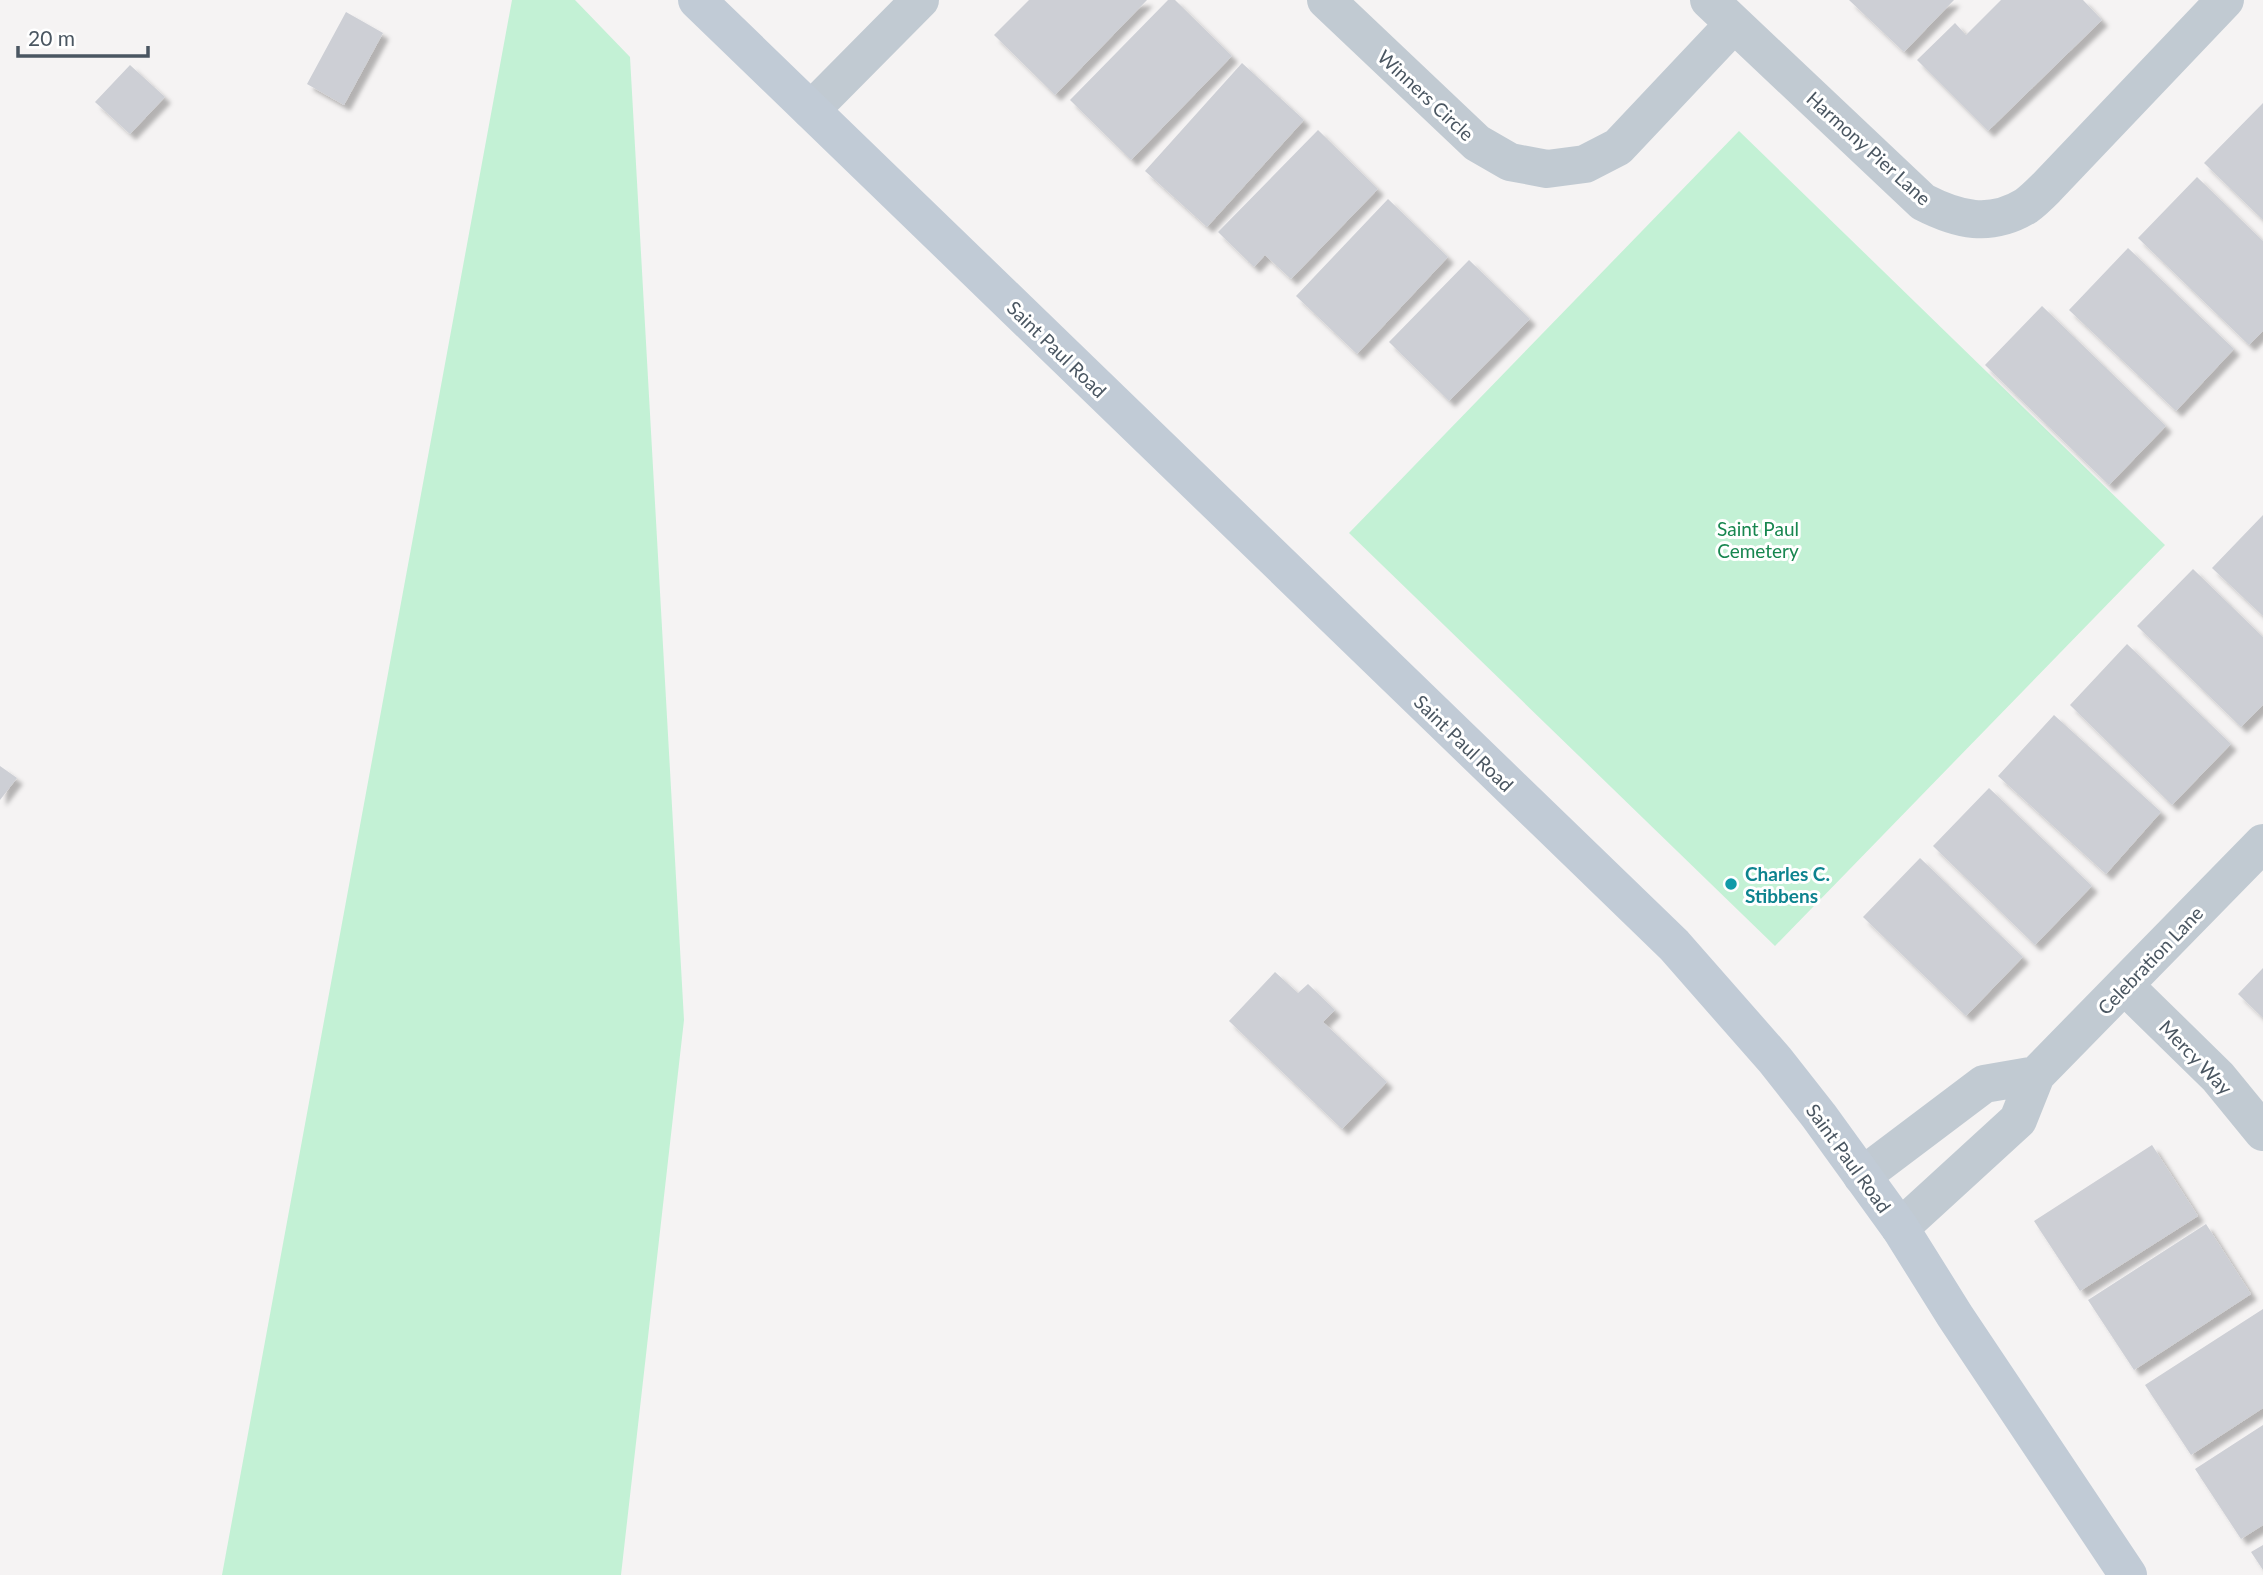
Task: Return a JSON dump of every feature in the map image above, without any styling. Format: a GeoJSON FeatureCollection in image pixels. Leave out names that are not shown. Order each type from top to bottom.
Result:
{"type":"FeatureCollection","features":[{"type":"Feature","properties":{"kind":"street","name":"Saint Paul Road"},"geometry":{"type":"LineString","coordinates":[[697,0],[1674,945],[1775,1060],[1900,1228],[1955,1316],[2127,1575]]}},
{"type":"Feature","properties":{"kind":"street"},"geometry":{"type":"LineString","coordinates":[[811,110],[920,0]]}},
{"type":"Feature","properties":{"kind":"street","name":"Winners Circle"},"geometry":{"type":"LineString","coordinates":[[1326,0],[1477,144],[1510,162],[1547,169],[1585,164],[1618,146],[1721,12]]}},
{"type":"Feature","properties":{"kind":"street","name":"Harmony Pier Lane"},"geometry":{"type":"LineString","coordinates":[[1721,12],[1923,202],[1947,214],[1974,220],[2001,217],[2026,206],[2225,0]]}},
{"type":"Feature","properties":{"kind":"street","name":"Celebration Lane"},"geometry":{"type":"LineString","coordinates":[[1900,1228],[2018,1120],[2036,1075],[2263,843]]}},
{"type":"Feature","properties":{"kind":"street","name":"Mercy Way"},"geometry":{"type":"LineString","coordinates":[[2125,986],[2218,1077],[2263,1132]]}},
{"type":"Feature","properties":{"kind":"street"},"geometry":{"type":"LineString","coordinates":[[1862,1176],[1984,1084],[2036,1075]]}},
{"type":"Feature","properties":{"kind":"green space"},"geometry":{"type":"Polygon","coordinates":[[[512,0],[575,0],[630,57],[684,1020],[621,1575],[222,1575],[512,0]]]}},
{"type":"Feature","properties":{"kind":"green space","name":"Saint Paul Cemetery"},"geometry":{"type":"Polygon","coordinates":[[[1739,131],[2165,545],[1775,946],[1349,533],[1739,131]]]}},
{"type":"Feature","properties":{"kind":"building"},"geometry":{"type":"Polygon","coordinates":[[[1029,0],[1147,0],[1055,95],[994,35],[1029,0]]]}},
{"type":"Feature","properties":{"kind":"building"},"geometry":{"type":"Polygon","coordinates":[[[1168,0],[1175,0],[1232,56],[1131,160],[1070,100],[1168,0]]]}},
{"type":"Feature","properties":{"kind":"building"},"geometry":{"type":"Polygon","coordinates":[[[1849,0],[1954,0],[1904,52],[1849,0]]]}},
{"type":"Feature","properties":{"kind":"building"},"geometry":{"type":"Polygon","coordinates":[[[2001,0],[2083,0],[2102,20],[1988,131],[1917,60],[1955,23],[1966,35],[2001,0]]]}},
{"type":"Feature","properties":{"kind":"building"},"geometry":{"type":"Polygon","coordinates":[[[346,12],[383,33],[344,105],[307,84],[346,12]]]}},
{"type":"Feature","properties":{"kind":"building"},"geometry":{"type":"Polygon","coordinates":[[[1242,63],[1304,120],[1207,227],[1145,171],[1242,63]]]}},
{"type":"Feature","properties":{"kind":"building"},"geometry":{"type":"Polygon","coordinates":[[[130,65],[165,97],[130,134],[95,102],[130,65]]]}},
{"type":"Feature","properties":{"kind":"building"},"geometry":{"type":"Polygon","coordinates":[[[2263,103],[2263,220],[2204,163],[2263,103]]]}},
{"type":"Feature","properties":{"kind":"building"},"geometry":{"type":"Polygon","coordinates":[[[1318,130],[1378,189],[1291,279],[1265,255],[1254,267],[1218,232],[1318,130]]]}},
{"type":"Feature","properties":{"kind":"building"},"geometry":{"type":"Polygon","coordinates":[[[2197,177],[2263,241],[2263,331],[2249,345],[2138,238],[2197,177]]]}},
{"type":"Feature","properties":{"kind":"building"},"geometry":{"type":"Polygon","coordinates":[[[1388,199],[1448,257],[1357,354],[1296,296],[1388,199]]]}},
{"type":"Feature","properties":{"kind":"building"},"geometry":{"type":"Polygon","coordinates":[[[2128,248],[2234,349],[2176,411],[2069,310],[2128,248]]]}},
{"type":"Feature","properties":{"kind":"building"},"geometry":{"type":"Polygon","coordinates":[[[1469,260],[1530,319],[1449,401],[1389,342],[1469,260]]]}},
{"type":"Feature","properties":{"kind":"building"},"geometry":{"type":"Polygon","coordinates":[[[2042,306],[2166,426],[2109,485],[1985,365],[2042,306]]]}},
{"type":"Feature","properties":{"kind":"building"},"geometry":{"type":"Polygon","coordinates":[[[2263,515],[2263,616],[2212,568],[2263,515]]]}},
{"type":"Feature","properties":{"kind":"building"},"geometry":{"type":"Polygon","coordinates":[[[2193,569],[2263,637],[2263,705],[2241,727],[2137,626],[2193,569]]]}},
{"type":"Feature","properties":{"kind":"building"},"geometry":{"type":"Polygon","coordinates":[[[2127,644],[2231,744],[2172,805],[2070,705],[2127,644]]]}},
{"type":"Feature","properties":{"kind":"building"},"geometry":{"type":"Polygon","coordinates":[[[2054,715],[2161,812],[2106,874],[1998,776],[2054,715]]]}},
{"type":"Feature","properties":{"kind":"building"},"geometry":{"type":"Polygon","coordinates":[[[0,766],[17,778],[0,800],[0,766]]]}},
{"type":"Feature","properties":{"kind":"building"},"geometry":{"type":"Polygon","coordinates":[[[1989,788],[2092,886],[2035,945],[1933,846],[1989,788]]]}},
{"type":"Feature","properties":{"kind":"building"},"geometry":{"type":"Polygon","coordinates":[[[1920,858],[2023,957],[1966,1016],[1863,917],[1920,858]]]}},
{"type":"Feature","properties":{"kind":"building"},"geometry":{"type":"Polygon","coordinates":[[[2263,968],[2263,1018],[2238,994],[2263,968]]]}},
{"type":"Feature","properties":{"kind":"building"},"geometry":{"type":"Polygon","coordinates":[[[1275,972],[1298,993],[1308,984],[1335,1010],[1323,1022],[1387,1082],[1342,1129],[1229,1021],[1275,972]]]}},
{"type":"Feature","properties":{"kind":"building"},"geometry":{"type":"Polygon","coordinates":[[[2152,1145],[2198,1216],[2080,1291],[2034,1221],[2152,1145]]]}},
{"type":"Feature","properties":{"kind":"building"},"geometry":{"type":"Polygon","coordinates":[[[2206,1224],[2251,1294],[2134,1370],[2088,1300],[2206,1224]]]}},
{"type":"Feature","properties":{"kind":"building"},"geometry":{"type":"Polygon","coordinates":[[[2263,1309],[2263,1408],[2191,1455],[2145,1385],[2263,1309]]]}},
{"type":"Feature","properties":{"kind":"building"},"geometry":{"type":"Polygon","coordinates":[[[2263,1425],[2263,1525],[2241,1539],[2195,1469],[2263,1425]]]}},
{"type":"Feature","properties":{"kind":"building"},"geometry":{"type":"Polygon","coordinates":[[[2263,1545],[2263,1570],[2251,1552],[2263,1545]]]}},
{"type":"Feature","properties":{"kind":"place","name":"Charles C. Stibbens"},"geometry":{"type":"Point","coordinates":[1731,884]}}]}
